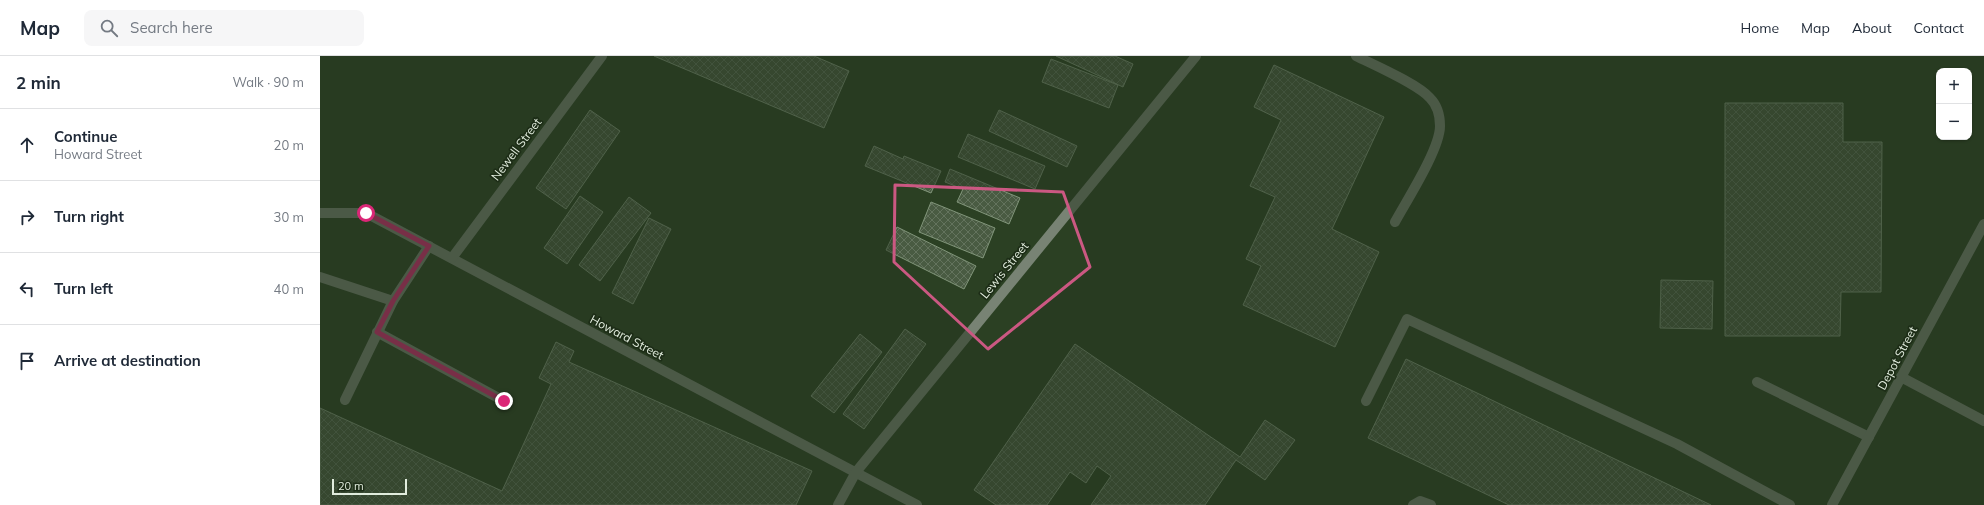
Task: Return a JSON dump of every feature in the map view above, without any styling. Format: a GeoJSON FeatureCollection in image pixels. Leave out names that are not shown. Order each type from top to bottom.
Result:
{"type":"FeatureCollection","features":[{"type":"Feature","properties":{"kind":"street","name":"Newell Street"},"geometry":{"type":"LineString","coordinates":[[452,258],[602,56]]}},
{"type":"Feature","properties":{"kind":"street","name":"Lewis Street"},"geometry":{"type":"LineString","coordinates":[[838,505],[856,472],[1196,56]]}},
{"type":"Feature","properties":{"kind":"street"},"geometry":{"type":"LineString","coordinates":[[1356,56],[1419,89],[1430,97],[1438,109],[1440,127],[1434,149],[1395,222]]}},
{"type":"Feature","properties":{"kind":"street","name":"Howard Street"},"geometry":{"type":"LineString","coordinates":[[320,213],[366,213],[917,505]]}},
{"type":"Feature","properties":{"kind":"street","name":"Depot Street"},"geometry":{"type":"LineString","coordinates":[[1832,505],[1984,224]]}},
{"type":"Feature","properties":{"kind":"street"},"geometry":{"type":"LineString","coordinates":[[345,400],[393,301],[429,246]]}},
{"type":"Feature","properties":{"kind":"street"},"geometry":{"type":"LineString","coordinates":[[320,277],[393,301]]}},
{"type":"Feature","properties":{"kind":"street"},"geometry":{"type":"LineString","coordinates":[[1366,401],[1407,318],[1677,444],[1790,505]]}},
{"type":"Feature","properties":{"kind":"street"},"geometry":{"type":"LineString","coordinates":[[377,332],[504,401]]}},
{"type":"Feature","properties":{"kind":"street"},"geometry":{"type":"LineString","coordinates":[[1901,377],[1984,421]]}},
{"type":"Feature","properties":{"kind":"street"},"geometry":{"type":"LineString","coordinates":[[1757,382],[1869,437]]}},
{"type":"Feature","properties":{"kind":"street"},"geometry":{"type":"LineString","coordinates":[[1413,505],[1420,501],[1431,505]]}},
{"type":"Feature","properties":{"kind":"highlighted area"},"geometry":{"type":"Polygon","coordinates":[[[895,185],[1063,192],[1090,267],[988,349],[894,262],[895,185]]]}},
{"type":"Feature","properties":{"kind":"shaded area"},"geometry":{"type":"Polygon","coordinates":[[[320,56],[1984,56],[1984,505],[320,505],[320,56]]]}},
{"type":"Feature","properties":{"kind":"building"},"geometry":{"type":"Polygon","coordinates":[[[654,56],[814,56],[849,71],[824,128],[654,56]]]}},
{"type":"Feature","properties":{"kind":"building"},"geometry":{"type":"Polygon","coordinates":[[[1056,56],[1115,56],[1133,64],[1123,87],[1056,56]]]}},
{"type":"Feature","properties":{"kind":"building"},"geometry":{"type":"Polygon","coordinates":[[[1051,59],[1118,85],[1109,108],[1042,82],[1051,59]]]}},
{"type":"Feature","properties":{"kind":"building"},"geometry":{"type":"Polygon","coordinates":[[[1274,65],[1384,117],[1332,229],[1379,252],[1335,347],[1243,305],[1261,266],[1246,259],[1275,197],[1250,186],[1281,120],[1254,107],[1274,65]]]}},
{"type":"Feature","properties":{"kind":"building"},"geometry":{"type":"Polygon","coordinates":[[[1725,103],[1843,103],[1843,142],[1882,142],[1881,292],[1841,292],[1840,336],[1725,336],[1725,103]]]}},
{"type":"Feature","properties":{"kind":"building"},"geometry":{"type":"Polygon","coordinates":[[[590,110],[620,131],[566,209],[536,188],[590,110]]]}},
{"type":"Feature","properties":{"kind":"building"},"geometry":{"type":"Polygon","coordinates":[[[999,110],[1077,146],[1067,167],[989,131],[999,110]]]}},
{"type":"Feature","properties":{"kind":"building"},"geometry":{"type":"Polygon","coordinates":[[[968,134],[1045,166],[1035,189],[958,157],[968,134]]]}},
{"type":"Feature","properties":{"kind":"building"},"geometry":{"type":"Polygon","coordinates":[[[874,146],[903,159],[904,156],[941,171],[931,193],[865,166],[874,146]]]}},
{"type":"Feature","properties":{"kind":"building"},"geometry":{"type":"Polygon","coordinates":[[[950,169],[1020,198],[1009,224],[957,202],[963,189],[945,182],[950,169]]]}},
{"type":"Feature","properties":{"kind":"building"},"geometry":{"type":"Polygon","coordinates":[[[580,196],[603,212],[567,264],[544,248],[580,196]]]}},
{"type":"Feature","properties":{"kind":"building"},"geometry":{"type":"Polygon","coordinates":[[[629,197],[651,213],[600,281],[579,265],[629,197]]]}},
{"type":"Feature","properties":{"kind":"building"},"geometry":{"type":"Polygon","coordinates":[[[931,202],[995,228],[983,258],[919,232],[931,202]]]}},
{"type":"Feature","properties":{"kind":"building"},"geometry":{"type":"Polygon","coordinates":[[[649,218],[671,229],[633,304],[612,293],[649,218]]]}},
{"type":"Feature","properties":{"kind":"building"},"geometry":{"type":"Polygon","coordinates":[[[897,227],[976,266],[964,289],[886,250],[897,227]]]}},
{"type":"Feature","properties":{"kind":"building"},"geometry":{"type":"Polygon","coordinates":[[[1661,280],[1713,281],[1712,329],[1660,328],[1661,280]]]}},
{"type":"Feature","properties":{"kind":"building"},"geometry":{"type":"Polygon","coordinates":[[[905,329],[926,344],[864,429],[843,414],[905,329]]]}},
{"type":"Feature","properties":{"kind":"building"},"geometry":{"type":"Polygon","coordinates":[[[860,334],[882,352],[834,413],[811,396],[860,334]]]}},
{"type":"Feature","properties":{"kind":"building"},"geometry":{"type":"Polygon","coordinates":[[[556,342],[574,351],[569,362],[812,471],[796,505],[320,505],[320,408],[502,491],[551,384],[539,378],[556,342]]]}},
{"type":"Feature","properties":{"kind":"building"},"geometry":{"type":"Polygon","coordinates":[[[1075,344],[1240,457],[1265,420],[1295,440],[1265,480],[1236,460],[1205,505],[1091,505],[1111,476],[1097,466],[1086,483],[1070,472],[1047,505],[996,505],[974,490],[1075,344]]]}},
{"type":"Feature","properties":{"kind":"building"},"geometry":{"type":"Polygon","coordinates":[[[1406,359],[1711,505],[1509,505],[1368,438],[1406,359]]]}},
{"type":"Feature","properties":{"kind":"route"},"geometry":{"type":"LineString","coordinates":[[366,213],[429,246],[393,301],[377,332],[504,401]]}}]}
